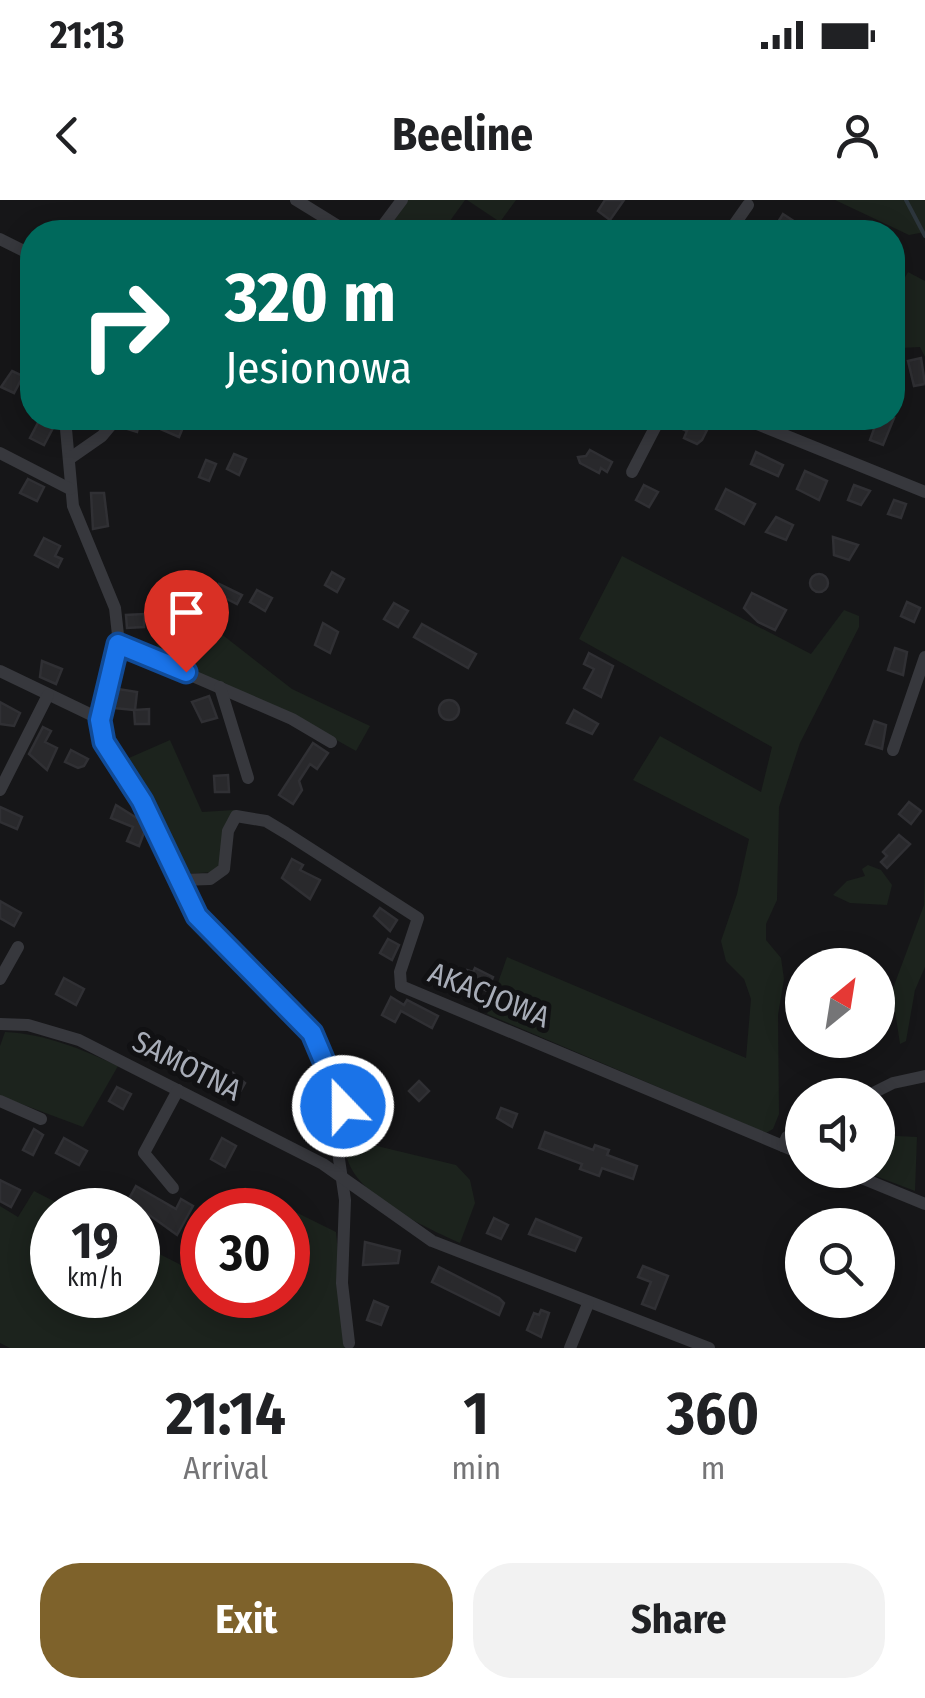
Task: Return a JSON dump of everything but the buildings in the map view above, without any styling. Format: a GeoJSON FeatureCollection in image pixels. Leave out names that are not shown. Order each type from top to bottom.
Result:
{"type":"FeatureCollection","features":[{"type":"Feature","properties":{"kind":"street"},"geometry":{"type":"LineString","coordinates":[[296,200],[328,220]]}},
{"type":"Feature","properties":{"kind":"street"},"geometry":{"type":"LineString","coordinates":[[738,220],[748,206]]}},
{"type":"Feature","properties":{"kind":"street"},"geometry":{"type":"LineString","coordinates":[[66,430],[70,489],[77,519],[108,585],[118,644],[100,720],[104,742],[142,801],[197,916],[312,1033],[343,1106],[339,1159],[343,1177],[342,1282],[349,1343]]}},
{"type":"Feature","properties":{"kind":"street"},"geometry":{"type":"LineString","coordinates":[[70,459],[107,430]]}},
{"type":"Feature","properties":{"kind":"street"},"geometry":{"type":"LineString","coordinates":[[632,472],[654,430]]}},
{"type":"Feature","properties":{"kind":"street"},"geometry":{"type":"LineString","coordinates":[[772,430],[925,492]]}},
{"type":"Feature","properties":{"kind":"street"},"geometry":{"type":"LineString","coordinates":[[0,453],[70,489]]}},
{"type":"Feature","properties":{"kind":"street"},"geometry":{"type":"LineString","coordinates":[[118,644],[220,687],[331,742]]}},
{"type":"Feature","properties":{"kind":"street"},"geometry":{"type":"LineString","coordinates":[[893,750],[925,657]]}},
{"type":"Feature","properties":{"kind":"street"},"geometry":{"type":"LineString","coordinates":[[0,671],[100,720]]}},
{"type":"Feature","properties":{"kind":"street"},"geometry":{"type":"LineString","coordinates":[[220,687],[248,778]]}},
{"type":"Feature","properties":{"kind":"street"},"geometry":{"type":"LineString","coordinates":[[0,790],[48,695]]}},
{"type":"Feature","properties":{"kind":"street","name":"AKACJOWA"},"geometry":{"type":"LineString","coordinates":[[181,880],[210,879],[224,869],[228,831],[236,816],[266,822],[418,918],[400,972],[401,986],[783,1146]]}},
{"type":"Feature","properties":{"kind":"street"},"geometry":{"type":"LineString","coordinates":[[0,979],[18,946]]}},
{"type":"Feature","properties":{"kind":"street","name":"SAMOTNA"},"geometry":{"type":"LineString","coordinates":[[0,1025],[28,1025],[79,1040],[343,1177],[432,1241],[709,1348]]}},
{"type":"Feature","properties":{"kind":"street"},"geometry":{"type":"LineString","coordinates":[[895,1086],[923,1076]]}},
{"type":"Feature","properties":{"kind":"street"},"geometry":{"type":"LineString","coordinates":[[173,1188],[144,1154],[178,1090]]}},
{"type":"Feature","properties":{"kind":"street"},"geometry":{"type":"LineString","coordinates":[[0,1102],[41,1119]]}},
{"type":"Feature","properties":{"kind":"street"},"geometry":{"type":"LineString","coordinates":[[783,1146],[785,1141]]}},
{"type":"Feature","properties":{"kind":"street"},"geometry":{"type":"LineString","coordinates":[[886,1188],[925,1204]]}},
{"type":"Feature","properties":{"kind":"street"},"geometry":{"type":"LineString","coordinates":[[570,1348],[588,1304]]}},
{"type":"Feature","properties":{"kind":"shaded area"},"geometry":{"type":"Polygon","coordinates":[[[408,200],[465,200],[451,220],[392,220],[408,200]]]}},
{"type":"Feature","properties":{"kind":"shaded area"},"geometry":{"type":"Polygon","coordinates":[[[467,200],[516,200],[501,220],[467,200]]]}},
{"type":"Feature","properties":{"kind":"shaded area"},"geometry":{"type":"Polygon","coordinates":[[[835,200],[925,200],[925,232],[909,235],[905,233],[905,220],[877,220],[835,200]]]}},
{"type":"Feature","properties":{"kind":"shaded area"},"geometry":{"type":"Polygon","coordinates":[[[908,272],[925,281],[925,357],[920,347],[905,348],[908,272]]]}},
{"type":"Feature","properties":{"kind":"shaded area"},"geometry":{"type":"Polygon","coordinates":[[[622,556],[811,654],[844,610],[859,616],[859,627],[800,743],[779,807],[777,900],[766,924],[766,940],[781,958],[784,979],[778,1015],[779,1114],[773,1129],[766,1133],[487,1014],[507,957],[746,1058],[751,999],[744,979],[726,961],[721,941],[749,839],[633,780],[660,736],[761,792],[772,747],[579,639],[622,556]]]}},
{"type":"Feature","properties":{"kind":"shaded area"},"geometry":{"type":"Polygon","coordinates":[[[164,615],[206,622],[292,689],[370,726],[356,751],[292,715],[155,656],[164,615]]]}},
{"type":"Feature","properties":{"kind":"shaded area"},"geometry":{"type":"Polygon","coordinates":[[[170,740],[202,812],[234,810],[223,859],[214,872],[184,874],[147,799],[122,761],[170,740]]]}},
{"type":"Feature","properties":{"kind":"shaded area"},"geometry":{"type":"Polygon","coordinates":[[[925,859],[925,967],[915,990],[906,1041],[900,1044],[895,983],[924,905],[925,859]]]}},
{"type":"Feature","properties":{"kind":"shaded area"},"geometry":{"type":"Polygon","coordinates":[[[868,865],[881,870],[892,885],[887,905],[850,903],[833,895],[847,881],[865,876],[862,869],[868,865]]]}},
{"type":"Feature","properties":{"kind":"shaded area"},"geometry":{"type":"Polygon","coordinates":[[[5,1032],[49,1039],[118,1066],[83,1127],[0,1096],[0,1046],[5,1032]]]}},
{"type":"Feature","properties":{"kind":"shaded area"},"geometry":{"type":"Polygon","coordinates":[[[350,1129],[377,1146],[456,1165],[470,1180],[475,1203],[460,1243],[392,1208],[361,1182],[346,1152],[350,1129]]]}},
{"type":"Feature","properties":{"kind":"shaded area"},"geometry":{"type":"Polygon","coordinates":[[[895,1136],[917,1137],[915,1191],[895,1183],[895,1136]]]}},
{"type":"Feature","properties":{"kind":"shaded area"},"geometry":{"type":"Polygon","coordinates":[[[30,1198],[30,1318],[160,1318],[160,1254],[180,1264],[180,1318],[310,1318],[310,1219],[336,1232],[347,1346],[356,1348],[10,1348],[0,1343],[0,1206],[18,1217],[30,1198]]]}},
{"type":"Feature","properties":{"kind":"waterway"},"geometry":{"type":"LineString","coordinates":[[906,200],[925,236]]}},
{"type":"Feature","properties":{"kind":"route"},"geometry":{"type":"LineString","coordinates":[[186,672],[118,644],[100,720],[104,742],[142,801],[197,916],[312,1033],[343,1106]]}}]}
